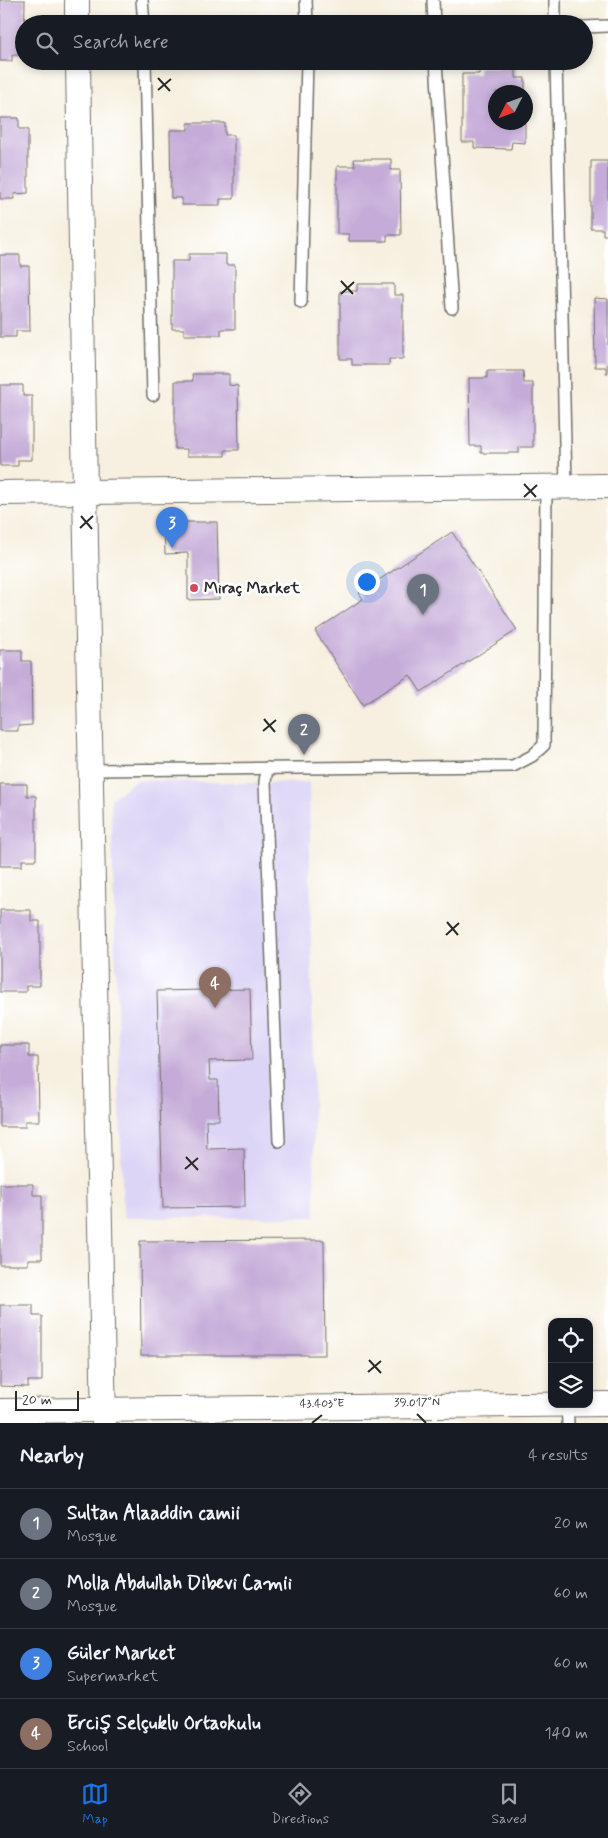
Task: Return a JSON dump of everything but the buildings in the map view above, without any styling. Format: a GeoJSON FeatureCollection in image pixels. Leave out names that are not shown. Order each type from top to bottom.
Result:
{"type":"FeatureCollection","features":[{"type":"Feature","properties":{"kind":"street"},"geometry":{"type":"LineString","coordinates":[[77,0],[77,15]]}},
{"type":"Feature","properties":{"kind":"street"},"geometry":{"type":"LineString","coordinates":[[78,70],[104,1416]]}},
{"type":"Feature","properties":{"kind":"street"},"geometry":{"type":"LineString","coordinates":[[0,493],[608,486]]}},
{"type":"Feature","properties":{"kind":"street"},"geometry":{"type":"LineString","coordinates":[[0,1411],[104,1416],[548,1404]]}},
{"type":"Feature","properties":{"kind":"street"},"geometry":{"type":"LineString","coordinates":[[593,1404],[608,1404]]}},
{"type":"Feature","properties":{"kind":"lane"},"geometry":{"type":"LineString","coordinates":[[142,0],[143,15]]}},
{"type":"Feature","properties":{"kind":"lane"},"geometry":{"type":"LineString","coordinates":[[306,0],[307,15]]}},
{"type":"Feature","properties":{"kind":"lane"},"geometry":{"type":"LineString","coordinates":[[434,0],[434,15]]}},
{"type":"Feature","properties":{"kind":"lane"},"geometry":{"type":"LineString","coordinates":[[555,0],[555,15]]}},
{"type":"Feature","properties":{"kind":"lane"},"geometry":{"type":"LineString","coordinates":[[593,27],[608,26]]}},
{"type":"Feature","properties":{"kind":"lane"},"geometry":{"type":"LineString","coordinates":[[145,70],[153,395]]}},
{"type":"Feature","properties":{"kind":"lane"},"geometry":{"type":"LineString","coordinates":[[301,302],[307,70]]}},
{"type":"Feature","properties":{"kind":"lane"},"geometry":{"type":"LineString","coordinates":[[437,70],[452,308]]}},
{"type":"Feature","properties":{"kind":"lane"},"geometry":{"type":"LineString","coordinates":[[91,770],[513,766],[532,756],[544,745],[556,486],[556,70]]}},
{"type":"Feature","properties":{"kind":"lane"},"geometry":{"type":"LineString","coordinates":[[267,768],[265,782],[280,1140]]}},
{"type":"Feature","properties":{"kind":"lane"},"geometry":{"type":"LineString","coordinates":[[567,1408],[568,1423]]}},
{"type":"Feature","properties":{"kind":"shaded area"},"geometry":{"type":"Polygon","coordinates":[[[136,780],[251,783],[309,782],[315,1217],[123,1218],[111,799],[136,780]]]}},
{"type":"Feature","properties":{"kind":"place","name":"Güler Market"},"geometry":{"type":"Point","coordinates":[172,548]}},
{"type":"Feature","properties":{"kind":"place","name":"Miraç Market"},"geometry":{"type":"Point","coordinates":[194,588]}},
{"type":"Feature","properties":{"kind":"place","name":"Sultan Alaaddin camii"},"geometry":{"type":"Point","coordinates":[423,615]}},
{"type":"Feature","properties":{"kind":"place","name":"Molla Abdullah Dibevi Camii"},"geometry":{"type":"Point","coordinates":[304,755]}},
{"type":"Feature","properties":{"kind":"place","name":"Erciş Selçuklu Ortaokulu"},"geometry":{"type":"Point","coordinates":[215,1008]}}]}
